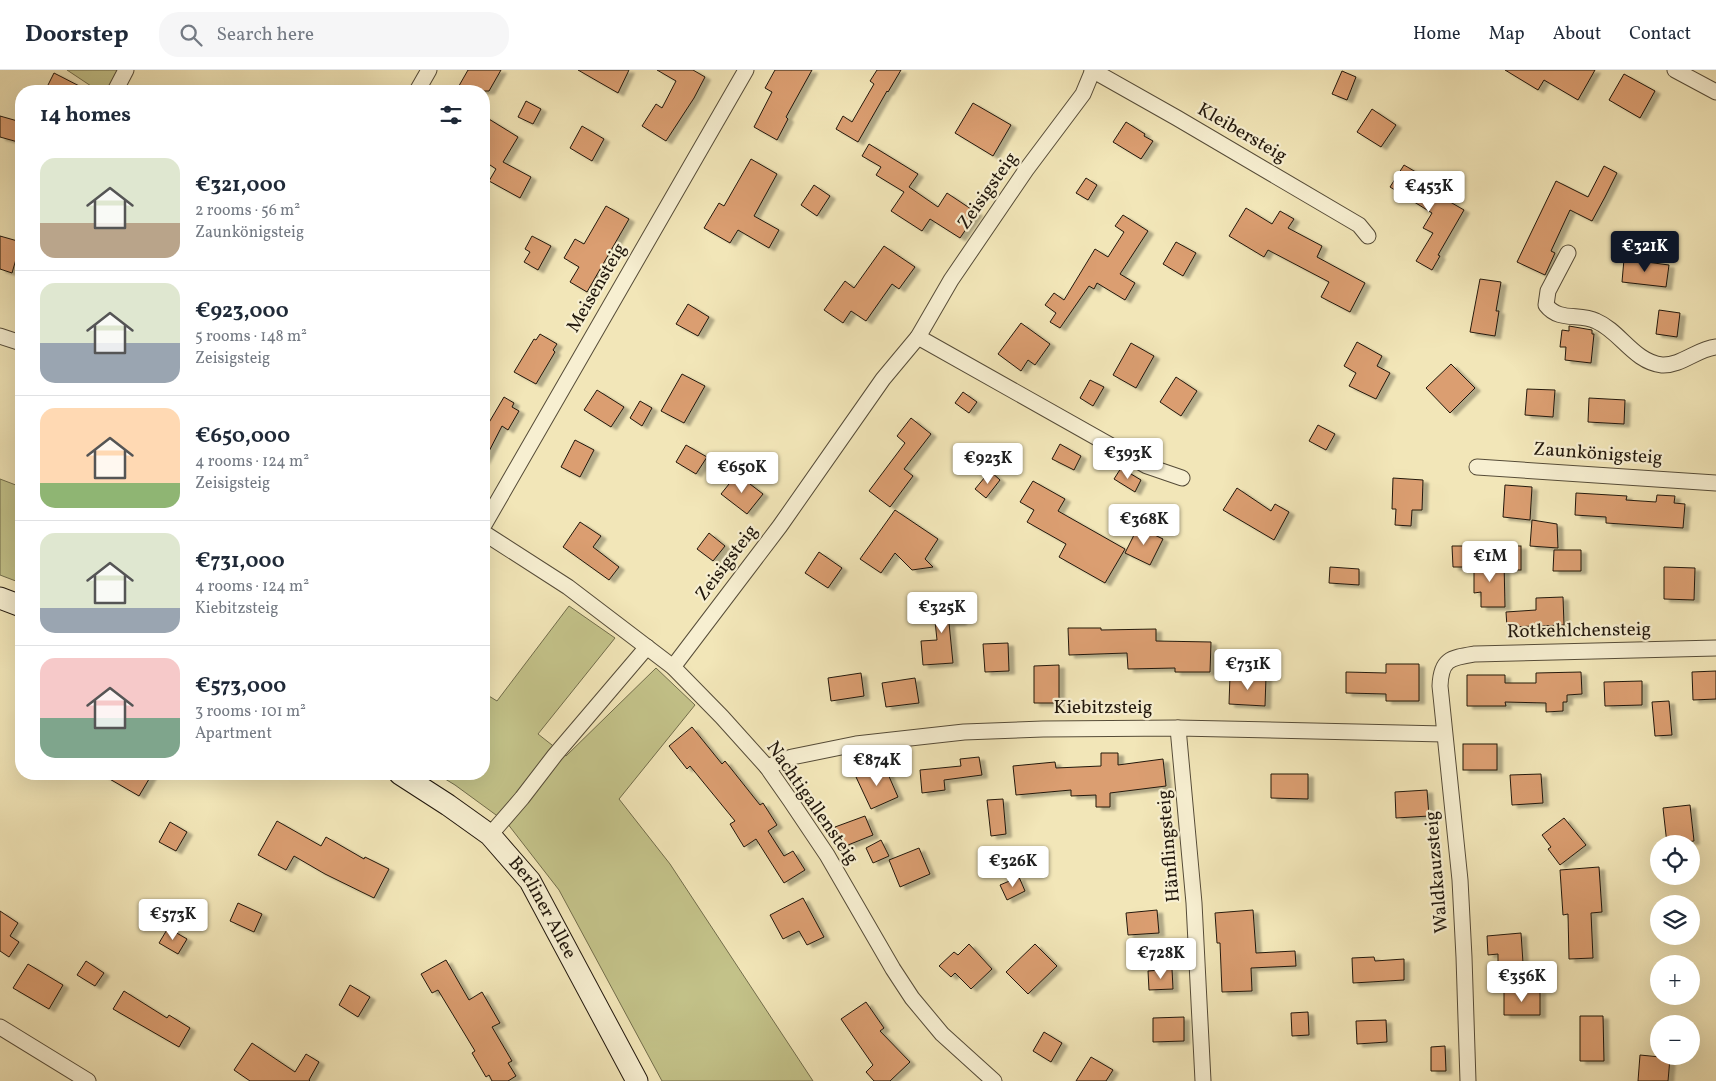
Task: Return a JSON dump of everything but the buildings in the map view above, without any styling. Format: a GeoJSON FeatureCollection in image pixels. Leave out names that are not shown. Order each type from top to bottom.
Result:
{"type":"FeatureCollection","features":[{"type":"Feature","properties":{"kind":"main road"},"geometry":{"type":"LineString","coordinates":[[0,598],[15,604]]}},
{"type":"Feature","properties":{"kind":"main road","name":"Berliner Allee"},"geometry":{"type":"LineString","coordinates":[[409,780],[490,835],[530,881],[637,1081]]}},
{"type":"Feature","properties":{"kind":"street"},"geometry":{"type":"LineString","coordinates":[[118,85],[126,70]]}},
{"type":"Feature","properties":{"kind":"street"},"geometry":{"type":"LineString","coordinates":[[421,85],[429,70]]}},
{"type":"Feature","properties":{"kind":"street","name":"Meisensteig"},"geometry":{"type":"LineString","coordinates":[[490,515],[746,70]]}},
{"type":"Feature","properties":{"kind":"street","name":"Kleibersteig"},"geometry":{"type":"LineString","coordinates":[[1092,70],[1359,225],[1368,236]]}},
{"type":"Feature","properties":{"kind":"street","name":"Zeisigsteig"},"geometry":{"type":"LineString","coordinates":[[673,667],[780,526],[883,379],[918,337],[956,273],[1026,170],[1083,94],[1092,70]]}},
{"type":"Feature","properties":{"kind":"street"},"geometry":{"type":"LineString","coordinates":[[1675,70],[1716,92]]}},
{"type":"Feature","properties":{"kind":"street"},"geometry":{"type":"LineString","coordinates":[[1568,253],[1548,291],[1546,306],[1557,315],[1594,320],[1608,328],[1640,356],[1655,363],[1674,364],[1699,351],[1716,347]]}},
{"type":"Feature","properties":{"kind":"street"},"geometry":{"type":"LineString","coordinates":[[0,336],[15,340]]}},
{"type":"Feature","properties":{"kind":"street"},"geometry":{"type":"LineString","coordinates":[[918,337],[1147,466],[1182,478]]}},
{"type":"Feature","properties":{"kind":"street","name":"Zaunkönigsteig"},"geometry":{"type":"LineString","coordinates":[[1477,467],[1716,483]]}},
{"type":"Feature","properties":{"kind":"street","name":"Nachtigallensteig"},"geometry":{"type":"LineString","coordinates":[[490,537],[568,587],[673,667],[722,716],[767,767],[827,856],[912,998],[942,1034],[994,1081]]}},
{"type":"Feature","properties":{"kind":"street"},"geometry":{"type":"LineString","coordinates":[[490,835],[647,647]]}},
{"type":"Feature","properties":{"kind":"street","name":"Rotkehlchensteig"},"geometry":{"type":"LineString","coordinates":[[1445,662],[1457,656],[1475,654],[1716,648]]}},
{"type":"Feature","properties":{"kind":"street","name":"Waldkauzsteig"},"geometry":{"type":"LineString","coordinates":[[1445,662],[1440,672],[1440,686],[1460,880],[1468,1081]]}},
{"type":"Feature","properties":{"kind":"street","name":"Kiebitzsteig"},"geometry":{"type":"LineString","coordinates":[[767,767],[792,757],[856,744],[964,732],[1043,729],[1178,728],[1444,734]]}},
{"type":"Feature","properties":{"kind":"street","name":"Hänflingsteig"},"geometry":{"type":"LineString","coordinates":[[1178,728],[1194,902],[1203,1081]]}},
{"type":"Feature","properties":{"kind":"street"},"geometry":{"type":"LineString","coordinates":[[0,1027],[88,1081]]}},
{"type":"Feature","properties":{"kind":"shaded area"},"geometry":{"type":"Polygon","coordinates":[[[67,70],[123,70],[116,85],[90,85],[67,70]]]}},
{"type":"Feature","properties":{"kind":"shaded area"},"geometry":{"type":"Polygon","coordinates":[[[0,479],[15,485],[15,581],[0,575],[0,479]]]}},
{"type":"Feature","properties":{"kind":"shaded area"},"geometry":{"type":"Polygon","coordinates":[[[569,606],[615,638],[538,734],[566,756],[656,668],[695,705],[619,799],[670,864],[813,1081],[662,1081],[559,890],[507,823],[447,780],[490,780],[490,697],[497,701],[569,606]]]}}]}
